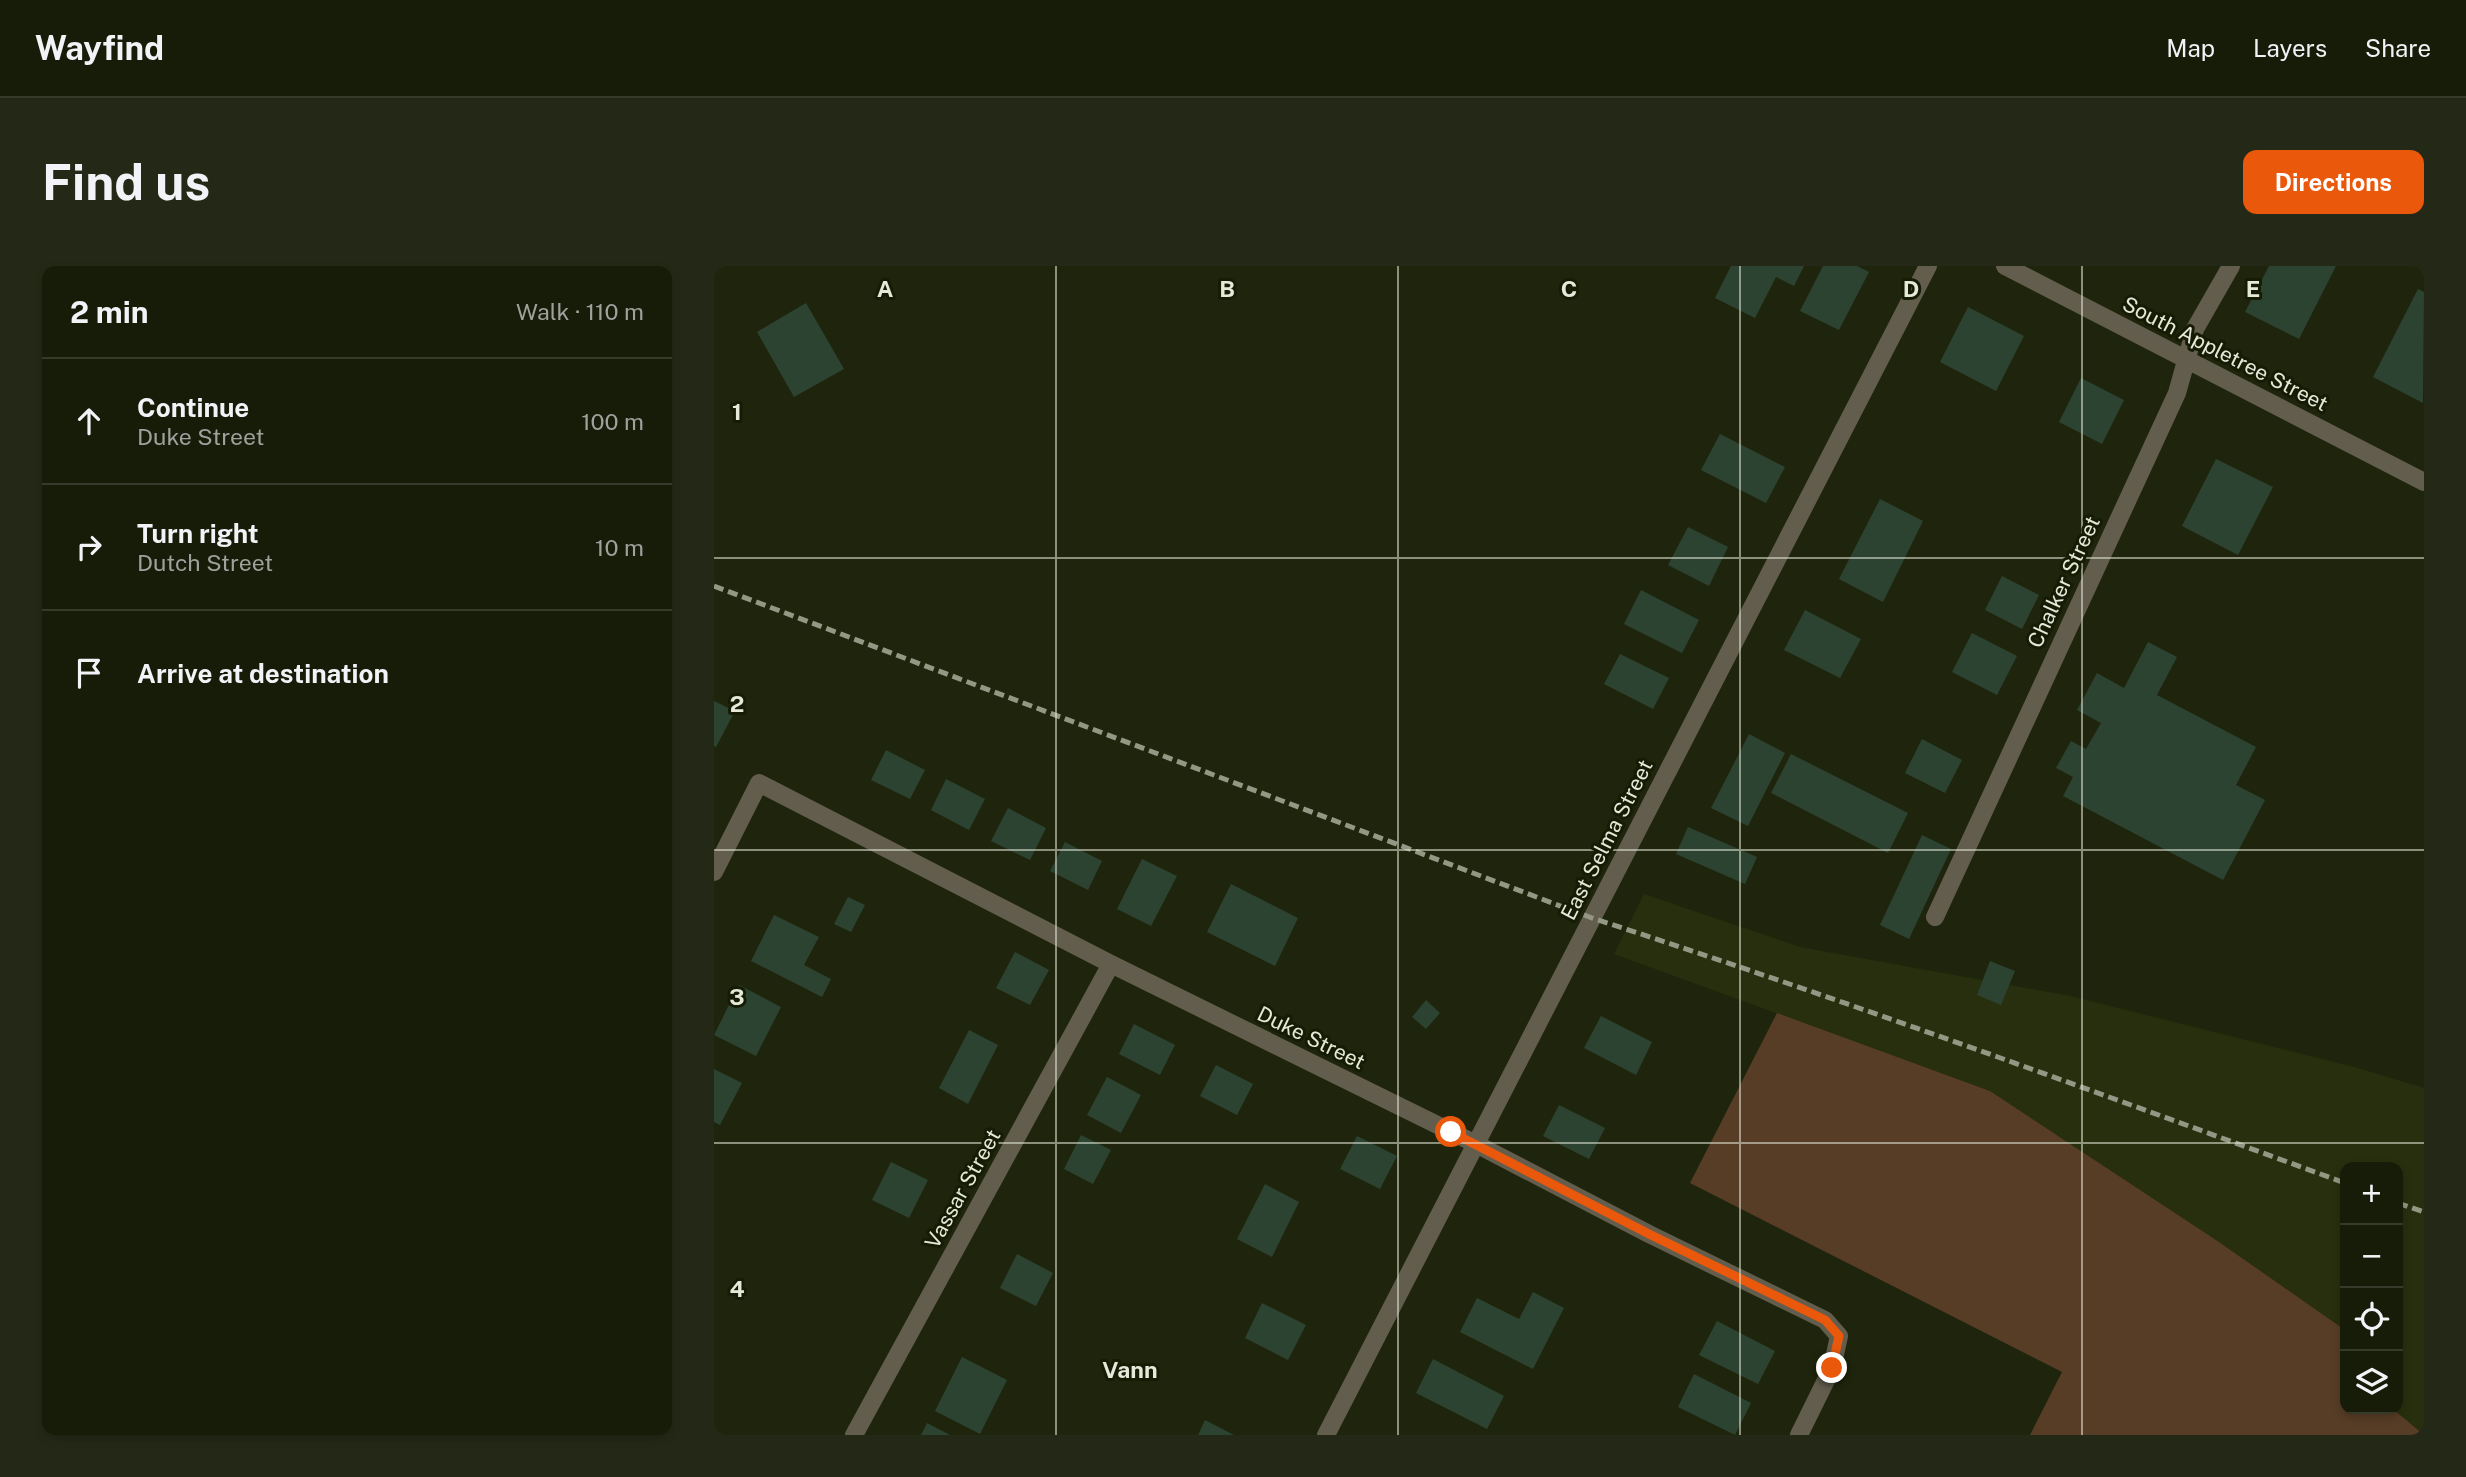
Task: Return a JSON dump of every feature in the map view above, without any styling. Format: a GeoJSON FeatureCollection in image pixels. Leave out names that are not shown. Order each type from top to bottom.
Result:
{"type":"FeatureCollection","features":[{"type":"Feature","properties":{"kind":"street","name":"East Selma Street"},"geometry":{"type":"LineString","coordinates":[[1326,1435],[1928,266]]}},
{"type":"Feature","properties":{"kind":"street","name":"South Appletree Street"},"geometry":{"type":"LineString","coordinates":[[2005,266],[2424,482]]}},
{"type":"Feature","properties":{"kind":"street","name":"Chalker Street"},"geometry":{"type":"LineString","coordinates":[[1936,917],[2176,393],[2195,329],[2231,266]]}},
{"type":"Feature","properties":{"kind":"street","name":"Duke Street"},"geometry":{"type":"LineString","coordinates":[[714,872],[760,783],[1111,964],[1825,1320],[1839,1336],[1832,1368],[1799,1435]]}},
{"type":"Feature","properties":{"kind":"street","name":"Vassar Street"},"geometry":{"type":"LineString","coordinates":[[854,1435],[1111,964]]}},
{"type":"Feature","properties":{"kind":"shaded area"},"geometry":{"type":"Polygon","coordinates":[[[1644,894],[1800,947],[2070,996],[2354,1067],[2424,1088],[2424,1435],[2399,1414],[2403,1414],[2403,1162],[2340,1162],[2340,1327],[2219,1242],[1990,1091],[1614,954],[1644,894]]]}},
{"type":"Feature","properties":{"kind":"shaded area"},"geometry":{"type":"Polygon","coordinates":[[[1777,1013],[1990,1091],[2219,1242],[2340,1327],[2340,1414],[2399,1414],[2424,1435],[2030,1435],[2062,1372],[1690,1183],[1777,1013]]]}},
{"type":"Feature","properties":{"kind":"building"},"geometry":{"type":"Polygon","coordinates":[[[1731,266],[1804,266],[1794,286],[1776,277],[1755,318],[1715,298],[1731,266]]]}},
{"type":"Feature","properties":{"kind":"building"},"geometry":{"type":"Polygon","coordinates":[[[1823,266],[1857,266],[1869,272],[1839,330],[1800,311],[1823,266]]]}},
{"type":"Feature","properties":{"kind":"building"},"geometry":{"type":"Polygon","coordinates":[[[2269,266],[2336,266],[2299,339],[2245,312],[2269,266]]]}},
{"type":"Feature","properties":{"kind":"building"},"geometry":{"type":"Polygon","coordinates":[[[2418,289],[2424,292],[2423,403],[2373,377],[2418,289]]]}},
{"type":"Feature","properties":{"kind":"building"},"geometry":{"type":"Polygon","coordinates":[[[806,303],[844,369],[794,397],[757,332],[806,303]]]}},
{"type":"Feature","properties":{"kind":"building"},"geometry":{"type":"Polygon","coordinates":[[[1968,307],[2024,336],[1996,391],[1940,362],[1968,307]]]}},
{"type":"Feature","properties":{"kind":"building"},"geometry":{"type":"Polygon","coordinates":[[[2081,378],[2124,400],[2102,444],[2059,422],[2081,378]]]}},
{"type":"Feature","properties":{"kind":"building"},"geometry":{"type":"Polygon","coordinates":[[[1720,434],[1785,467],[1766,503],[1701,470],[1720,434]]]}},
{"type":"Feature","properties":{"kind":"building"},"geometry":{"type":"Polygon","coordinates":[[[2216,459],[2273,487],[2238,555],[2182,526],[2216,459]]]}},
{"type":"Feature","properties":{"kind":"building"},"geometry":{"type":"Polygon","coordinates":[[[1880,499],[1923,521],[1883,602],[1839,579],[1880,499]]]}},
{"type":"Feature","properties":{"kind":"building"},"geometry":{"type":"Polygon","coordinates":[[[1688,527],[1728,547],[1709,586],[1668,565],[1688,527]]]}},
{"type":"Feature","properties":{"kind":"building"},"geometry":{"type":"Polygon","coordinates":[[[2002,576],[2039,595],[2022,629],[1985,610],[2002,576]]]}},
{"type":"Feature","properties":{"kind":"building"},"geometry":{"type":"Polygon","coordinates":[[[1641,590],[1699,620],[1682,653],[1624,624],[1641,590]]]}},
{"type":"Feature","properties":{"kind":"building"},"geometry":{"type":"Polygon","coordinates":[[[1805,610],[1861,639],[1840,678],[1784,650],[1805,610]]]}},
{"type":"Feature","properties":{"kind":"building"},"geometry":{"type":"Polygon","coordinates":[[[1972,633],[2017,656],[1997,695],[1952,672],[1972,633]]]}},
{"type":"Feature","properties":{"kind":"building"},"geometry":{"type":"Polygon","coordinates":[[[2148,642],[2177,657],[2157,695],[2256,747],[2236,785],[2265,800],[2223,880],[2063,796],[2073,777],[2056,768],[2071,741],[2086,749],[2101,723],[2077,710],[2097,673],[2124,688],[2148,642]]]}},
{"type":"Feature","properties":{"kind":"building"},"geometry":{"type":"Polygon","coordinates":[[[1620,654],[1669,678],[1653,709],[1604,684],[1620,654]]]}},
{"type":"Feature","properties":{"kind":"building"},"geometry":{"type":"Polygon","coordinates":[[[714,701],[735,711],[716,747],[714,746],[714,701]]]}},
{"type":"Feature","properties":{"kind":"building"},"geometry":{"type":"Polygon","coordinates":[[[1749,734],[1785,753],[1748,826],[1711,808],[1749,734]]]}},
{"type":"Feature","properties":{"kind":"building"},"geometry":{"type":"Polygon","coordinates":[[[1922,739],[1962,760],[1945,793],[1905,773],[1922,739]]]}},
{"type":"Feature","properties":{"kind":"building"},"geometry":{"type":"Polygon","coordinates":[[[886,750],[925,770],[910,799],[871,780],[886,750]]]}},
{"type":"Feature","properties":{"kind":"building"},"geometry":{"type":"Polygon","coordinates":[[[1791,754],[1908,813],[1888,853],[1771,793],[1791,754]]]}},
{"type":"Feature","properties":{"kind":"building"},"geometry":{"type":"Polygon","coordinates":[[[946,779],[985,799],[969,830],[931,810],[946,779]]]}},
{"type":"Feature","properties":{"kind":"building"},"geometry":{"type":"Polygon","coordinates":[[[1008,808],[1046,828],[1030,860],[991,841],[1008,808]]]}},
{"type":"Feature","properties":{"kind":"building"},"geometry":{"type":"Polygon","coordinates":[[[1688,827],[1757,857],[1745,884],[1676,854],[1688,827]]]}},
{"type":"Feature","properties":{"kind":"building"},"geometry":{"type":"Polygon","coordinates":[[[1922,835],[1951,849],[1909,939],[1880,925],[1922,835]]]}},
{"type":"Feature","properties":{"kind":"building"},"geometry":{"type":"Polygon","coordinates":[[[1065,842],[1102,861],[1088,890],[1050,871],[1065,842]]]}},
{"type":"Feature","properties":{"kind":"building"},"geometry":{"type":"Polygon","coordinates":[[[1142,859],[1177,876],[1151,926],[1117,909],[1142,859]]]}},
{"type":"Feature","properties":{"kind":"building"},"geometry":{"type":"Polygon","coordinates":[[[1231,884],[1298,918],[1275,966],[1207,932],[1231,884]]]}},
{"type":"Feature","properties":{"kind":"building"},"geometry":{"type":"Polygon","coordinates":[[[848,897],[865,905],[851,932],[834,924],[848,897]]]}},
{"type":"Feature","properties":{"kind":"building"},"geometry":{"type":"Polygon","coordinates":[[[774,915],[819,937],[804,965],[831,979],[822,997],[751,961],[774,915]]]}},
{"type":"Feature","properties":{"kind":"building"},"geometry":{"type":"Polygon","coordinates":[[[1015,952],[1049,970],[1030,1005],[996,988],[1015,952]]]}},
{"type":"Feature","properties":{"kind":"building"},"geometry":{"type":"Polygon","coordinates":[[[1990,961],[2015,971],[2001,1005],[1977,995],[1990,961]]]}},
{"type":"Feature","properties":{"kind":"building"},"geometry":{"type":"Polygon","coordinates":[[[739,985],[781,1007],[756,1056],[714,1035],[739,985]]]}},
{"type":"Feature","properties":{"kind":"building"},"geometry":{"type":"Polygon","coordinates":[[[1426,1000],[1440,1013],[1426,1029],[1412,1017],[1426,1000]]]}},
{"type":"Feature","properties":{"kind":"building"},"geometry":{"type":"Polygon","coordinates":[[[1601,1016],[1652,1042],[1636,1075],[1584,1048],[1601,1016]]]}},
{"type":"Feature","properties":{"kind":"building"},"geometry":{"type":"Polygon","coordinates":[[[1134,1024],[1175,1045],[1160,1075],[1119,1054],[1134,1024]]]}},
{"type":"Feature","properties":{"kind":"building"},"geometry":{"type":"Polygon","coordinates":[[[969,1030],[998,1045],[968,1104],[939,1088],[969,1030]]]}},
{"type":"Feature","properties":{"kind":"building"},"geometry":{"type":"Polygon","coordinates":[[[1216,1065],[1253,1084],[1237,1115],[1200,1096],[1216,1065]]]}},
{"type":"Feature","properties":{"kind":"building"},"geometry":{"type":"Polygon","coordinates":[[[714,1069],[742,1083],[720,1125],[714,1122],[714,1069]]]}},
{"type":"Feature","properties":{"kind":"building"},"geometry":{"type":"Polygon","coordinates":[[[1107,1077],[1141,1095],[1121,1133],[1087,1115],[1107,1077]]]}},
{"type":"Feature","properties":{"kind":"building"},"geometry":{"type":"Polygon","coordinates":[[[1559,1105],[1605,1128],[1589,1159],[1543,1136],[1559,1105]]]}},
{"type":"Feature","properties":{"kind":"building"},"geometry":{"type":"Polygon","coordinates":[[[1081,1135],[1111,1150],[1093,1184],[1064,1169],[1081,1135]]]}},
{"type":"Feature","properties":{"kind":"building"},"geometry":{"type":"Polygon","coordinates":[[[1357,1136],[1397,1156],[1380,1189],[1340,1169],[1357,1136]]]}},
{"type":"Feature","properties":{"kind":"building"},"geometry":{"type":"Polygon","coordinates":[[[891,1162],[928,1180],[909,1218],[872,1200],[891,1162]]]}},
{"type":"Feature","properties":{"kind":"building"},"geometry":{"type":"Polygon","coordinates":[[[1265,1184],[1299,1202],[1272,1257],[1237,1239],[1265,1184]]]}},
{"type":"Feature","properties":{"kind":"building"},"geometry":{"type":"Polygon","coordinates":[[[1017,1254],[1053,1273],[1036,1306],[1000,1288],[1017,1254]]]}},
{"type":"Feature","properties":{"kind":"building"},"geometry":{"type":"Polygon","coordinates":[[[1533,1292],[1564,1308],[1533,1369],[1460,1332],[1477,1298],[1519,1319],[1533,1292]]]}},
{"type":"Feature","properties":{"kind":"building"},"geometry":{"type":"Polygon","coordinates":[[[1262,1303],[1306,1325],[1288,1360],[1245,1338],[1262,1303]]]}},
{"type":"Feature","properties":{"kind":"building"},"geometry":{"type":"Polygon","coordinates":[[[1717,1321],[1775,1351],[1758,1384],[1699,1355],[1717,1321]]]}},
{"type":"Feature","properties":{"kind":"building"},"geometry":{"type":"Polygon","coordinates":[[[962,1357],[1007,1380],[980,1434],[935,1411],[962,1357]]]}},
{"type":"Feature","properties":{"kind":"building"},"geometry":{"type":"Polygon","coordinates":[[[1433,1359],[1504,1396],[1487,1429],[1416,1393],[1433,1359]]]}},
{"type":"Feature","properties":{"kind":"building"},"geometry":{"type":"Polygon","coordinates":[[[1694,1374],[1751,1403],[1735,1435],[1678,1407],[1694,1374]]]}},
{"type":"Feature","properties":{"kind":"building"},"geometry":{"type":"Polygon","coordinates":[[[1205,1420],[1234,1435],[1198,1435],[1205,1420]]]}},
{"type":"Feature","properties":{"kind":"building"},"geometry":{"type":"Polygon","coordinates":[[[927,1423],[950,1435],[921,1435],[927,1423]]]}},
{"type":"Feature","properties":{"kind":"railway"},"geometry":{"type":"LineString","coordinates":[[714,586],[1592,918],[1876,1014],[2340,1181]]}},
{"type":"Feature","properties":{"kind":"railway"},"geometry":{"type":"LineString","coordinates":[[2403,1205],[2424,1212]]}},
{"type":"Feature","properties":{"kind":"district","name":"Vann"},"geometry":{"type":"Point","coordinates":[1130,1370]}},
{"type":"Feature","properties":{"kind":"route"},"geometry":{"type":"LineString","coordinates":[[1451,1132],[1649,1234],[1825,1320],[1839,1336],[1832,1368]]}}]}
